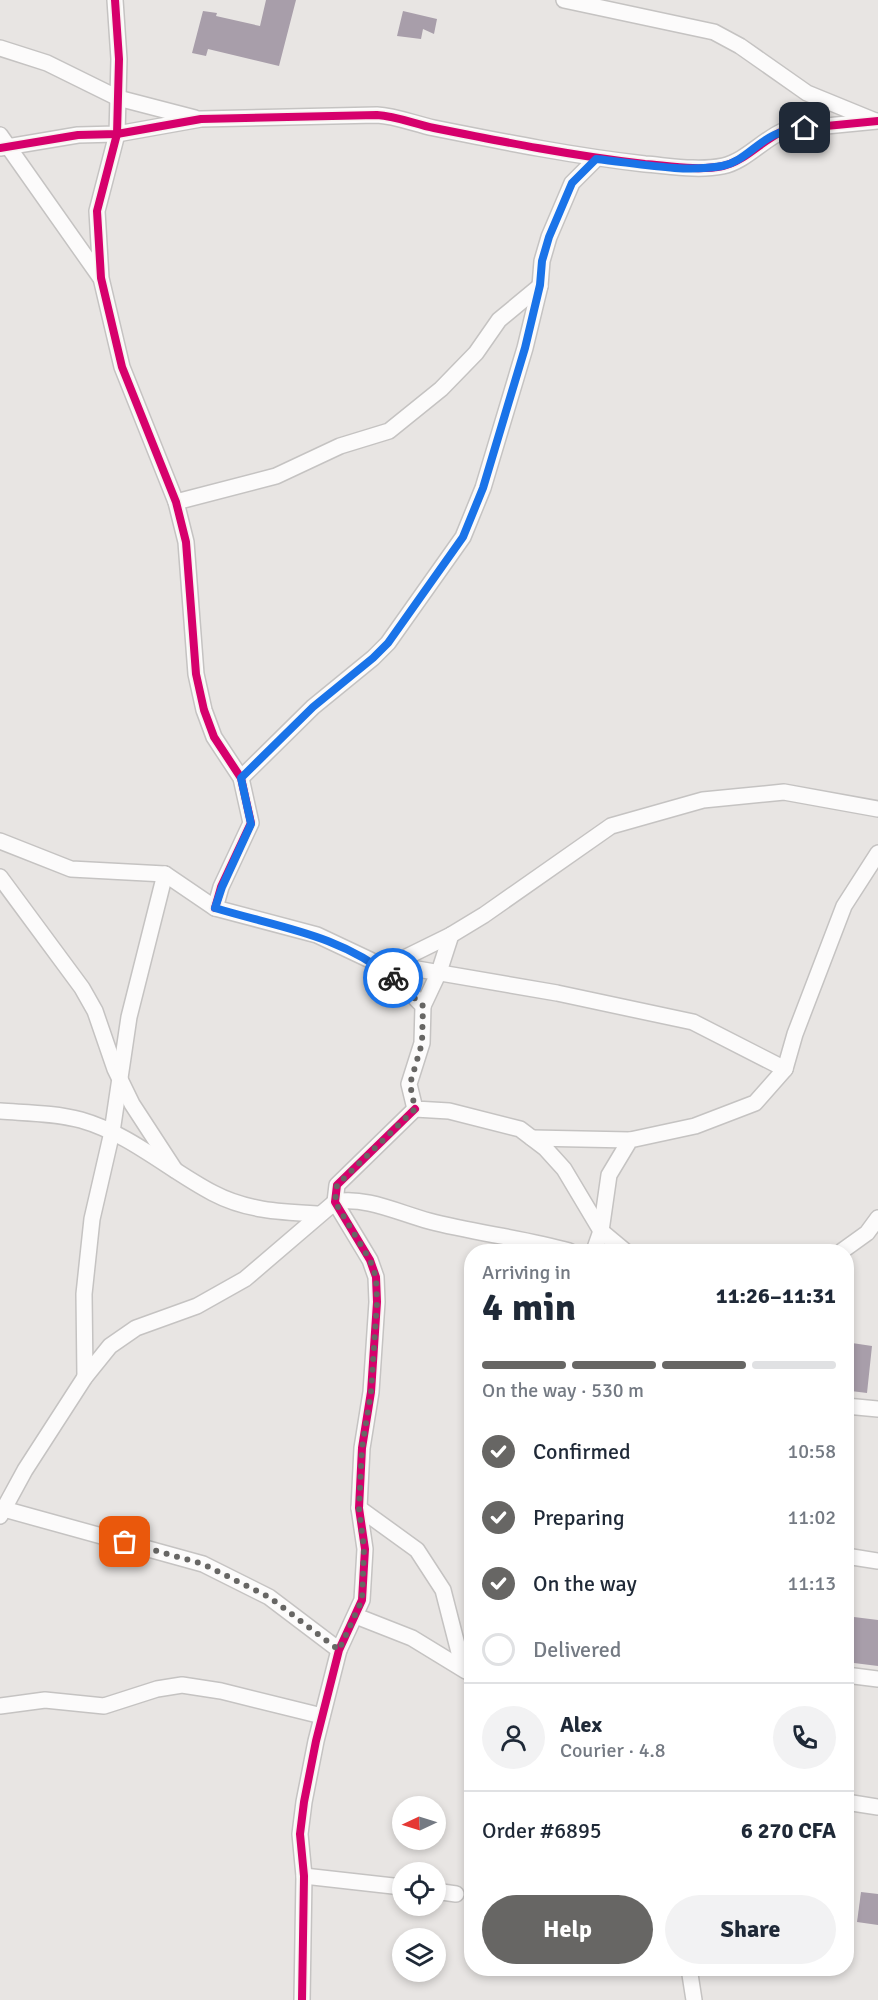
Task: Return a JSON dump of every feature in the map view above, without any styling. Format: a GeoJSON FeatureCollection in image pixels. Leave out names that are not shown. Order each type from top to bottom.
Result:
{"type":"FeatureCollection","features":[{"type":"Feature","properties":{"kind":"street"},"geometry":{"type":"LineString","coordinates":[[115,0],[119,59],[117,134],[97,210],[101,278],[119,357],[176,502],[186,542],[196,674],[204,710],[214,737],[241,778],[251,824],[222,887],[215,908]]}},
{"type":"Feature","properties":{"kind":"street"},"geometry":{"type":"LineString","coordinates":[[564,0],[714,32],[740,46],[807,93],[877,121]]}},
{"type":"Feature","properties":{"kind":"street"},"geometry":{"type":"LineString","coordinates":[[0,48],[56,66],[118,98],[201,119]]}},
{"type":"Feature","properties":{"kind":"street"},"geometry":{"type":"LineString","coordinates":[[101,278],[3,143],[78,135],[117,134],[201,119],[389,115],[424,126],[596,159],[685,168],[722,166],[740,160],[772,136],[785,130],[877,121]]}},
{"type":"Feature","properties":{"kind":"street"},"geometry":{"type":"LineString","coordinates":[[241,778],[313,707],[388,643],[463,537],[483,488],[525,348],[540,285],[542,261],[572,183],[596,159]]}},
{"type":"Feature","properties":{"kind":"street"},"geometry":{"type":"LineString","coordinates":[[176,502],[276,476],[340,446],[388,431],[441,389],[476,353],[499,320],[540,285]]}},
{"type":"Feature","properties":{"kind":"street"},"geometry":{"type":"LineString","coordinates":[[390,964],[451,935],[484,915],[611,826],[703,800],[784,792],[878,809]]}},
{"type":"Feature","properties":{"kind":"street"},"geometry":{"type":"LineString","coordinates":[[0,841],[71,869],[165,874],[215,908],[317,935],[370,960],[404,986],[423,1006]]}},
{"type":"Feature","properties":{"kind":"street"},"geometry":{"type":"LineString","coordinates":[[531,1138],[630,1140],[695,1126],[755,1103],[785,1069],[795,1034],[844,906],[878,853]]}},
{"type":"Feature","properties":{"kind":"street"},"geometry":{"type":"LineString","coordinates":[[85,1377],[84,1294],[92,1219],[112,1132],[132,1006],[165,874]]}},
{"type":"Feature","properties":{"kind":"street"},"geometry":{"type":"LineString","coordinates":[[0,877],[82,988],[95,1011],[119,1078],[132,1104],[175,1170]]}},
{"type":"Feature","properties":{"kind":"street"},"geometry":{"type":"LineString","coordinates":[[415,1109],[410,1084],[422,1043],[423,1006],[451,935]]}},
{"type":"Feature","properties":{"kind":"street"},"geometry":{"type":"LineString","coordinates":[[370,960],[557,993],[693,1022],[785,1069]]}},
{"type":"Feature","properties":{"kind":"street"},"geometry":{"type":"LineString","coordinates":[[302,2000],[304,1876],[300,1834],[303,1802],[339,1650],[362,1600],[364,1549],[359,1508],[362,1448],[371,1392],[377,1302],[376,1277],[370,1260],[335,1202],[337,1185],[415,1109],[449,1111],[520,1129],[545,1148],[564,1169],[601,1231],[617,1244]]}},
{"type":"Feature","properties":{"kind":"street"},"geometry":{"type":"LineString","coordinates":[[0,1111],[62,1116],[82,1121],[112,1132],[214,1194],[259,1210],[319,1214]]}},
{"type":"Feature","properties":{"kind":"street"},"geometry":{"type":"LineString","coordinates":[[596,1244],[601,1231],[609,1175],[630,1140]]}},
{"type":"Feature","properties":{"kind":"street"},"geometry":{"type":"LineString","coordinates":[[339,1650],[269,1597],[203,1564],[1,1511],[85,1377],[110,1346],[136,1328],[197,1306],[245,1280],[335,1202],[348,1199],[364,1202],[430,1221],[544,1244]]}},
{"type":"Feature","properties":{"kind":"street"},"geometry":{"type":"LineString","coordinates":[[852,1244],[867,1233],[878,1218]]}},
{"type":"Feature","properties":{"kind":"street"},"geometry":{"type":"LineString","coordinates":[[854,1407],[878,1409]]}},
{"type":"Feature","properties":{"kind":"street"},"geometry":{"type":"LineString","coordinates":[[359,1508],[417,1550],[443,1590],[464,1662]]}},
{"type":"Feature","properties":{"kind":"street"},"geometry":{"type":"LineString","coordinates":[[854,1557],[878,1561]]}},
{"type":"Feature","properties":{"kind":"street"},"geometry":{"type":"LineString","coordinates":[[356,1616],[412,1638],[464,1670]]}},
{"type":"Feature","properties":{"kind":"street"},"geometry":{"type":"LineString","coordinates":[[854,1676],[878,1679]]}},
{"type":"Feature","properties":{"kind":"street"},"geometry":{"type":"LineString","coordinates":[[0,1706],[45,1700],[104,1706],[157,1689],[182,1685],[221,1690],[322,1716]]}},
{"type":"Feature","properties":{"kind":"street"},"geometry":{"type":"LineString","coordinates":[[854,1803],[878,1807]]}},
{"type":"Feature","properties":{"kind":"street"},"geometry":{"type":"LineString","coordinates":[[304,1876],[392,1886]]}},
{"type":"Feature","properties":{"kind":"street"},"geometry":{"type":"LineString","coordinates":[[446,1893],[456,1894]]}},
{"type":"Feature","properties":{"kind":"street"},"geometry":{"type":"LineString","coordinates":[[690,1976],[694,2000]]}},
{"type":"Feature","properties":{"kind":"building"},"geometry":{"type":"Polygon","coordinates":[[[266,0],[296,0],[279,66],[208,49],[206,56],[192,53],[203,11],[260,26],[266,0]]]}},
{"type":"Feature","properties":{"kind":"building"},"geometry":{"type":"Polygon","coordinates":[[[403,11],[437,19],[434,34],[423,29],[421,39],[397,36],[403,11]]]}},
{"type":"Feature","properties":{"kind":"building"},"geometry":{"type":"Polygon","coordinates":[[[854,1343],[872,1346],[867,1393],[854,1391],[854,1343]]]}},
{"type":"Feature","properties":{"kind":"building"},"geometry":{"type":"Polygon","coordinates":[[[854,1617],[878,1620],[878,1666],[854,1663],[854,1617]]]}},
{"type":"Feature","properties":{"kind":"building"},"geometry":{"type":"Polygon","coordinates":[[[861,1892],[878,1894],[878,1925],[857,1922],[861,1892]]]}},
{"type":"Feature","properties":{"kind":"cycle path"},"geometry":{"type":"LineString","coordinates":[[115,0],[119,59],[117,134],[97,211],[101,278],[122,367],[176,502],[186,542],[196,674],[204,710],[214,737],[241,778],[251,823],[221,887],[215,908]]}},
{"type":"Feature","properties":{"kind":"cycle path"},"geometry":{"type":"LineString","coordinates":[[0,148],[78,135],[117,134],[201,119],[377,115],[565,153],[645,164],[704,168],[723,166],[739,160],[785,130],[878,121]]}},
{"type":"Feature","properties":{"kind":"cycle path"},"geometry":{"type":"LineString","coordinates":[[302,2000],[304,1876],[300,1834],[316,1741],[339,1650],[362,1600],[365,1549],[359,1508],[362,1448],[371,1392],[377,1302],[376,1277],[370,1260],[335,1202],[337,1185],[415,1109]]}},
{"type":"Feature","properties":{"kind":"way so far"},"geometry":{"type":"LineString","coordinates":[[125,1542],[203,1564],[269,1597],[339,1650],[356,1616],[362,1600],[364,1581],[364,1549],[359,1508],[362,1448],[371,1392],[377,1302],[376,1277],[370,1260],[335,1202],[337,1185],[415,1109],[410,1084],[422,1043],[423,1006],[393,978]]}},
{"type":"Feature","properties":{"kind":"route"},"geometry":{"type":"LineString","coordinates":[[393,978],[370,960],[317,935],[215,908],[222,887],[251,824],[241,778],[313,707],[388,643],[463,537],[483,488],[525,348],[549,237],[572,183],[596,159],[685,168],[722,166],[740,160],[772,136],[785,130],[805,128]]}}]}
